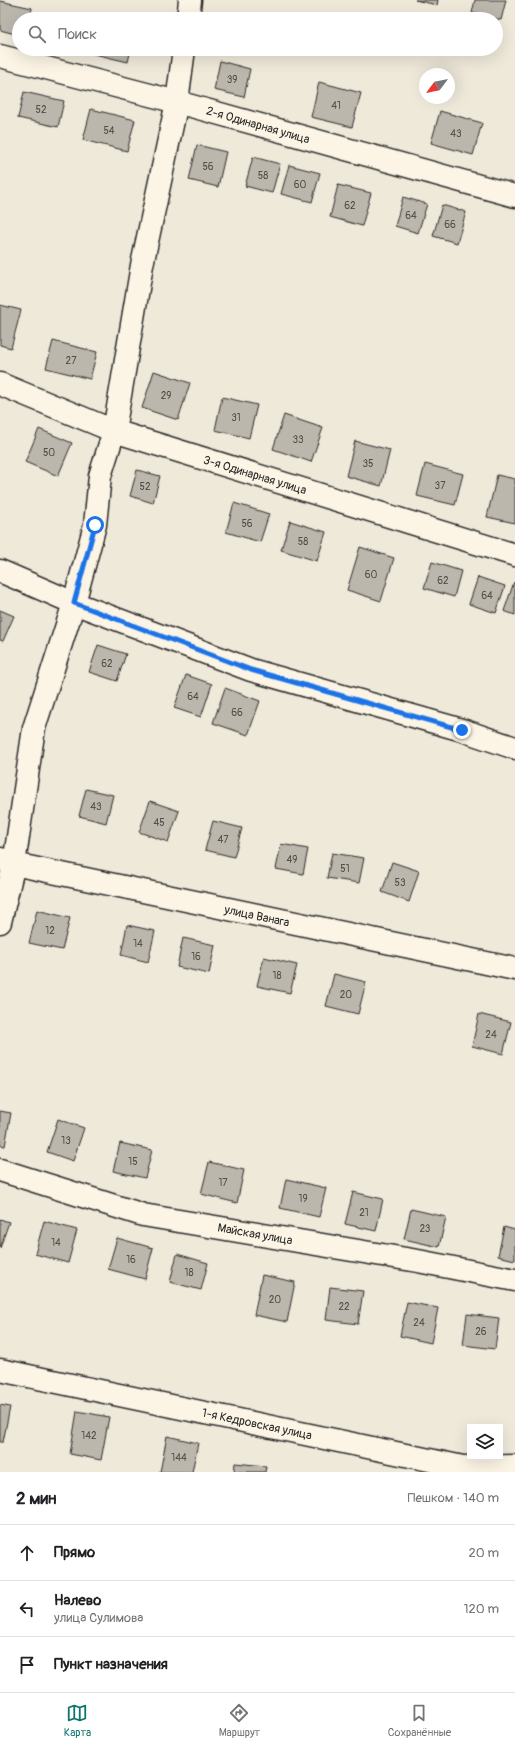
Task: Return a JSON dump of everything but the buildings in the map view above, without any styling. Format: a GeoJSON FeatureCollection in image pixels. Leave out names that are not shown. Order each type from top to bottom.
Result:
{"type":"FeatureCollection","features":[{"type":"Feature","properties":{"kind":"street"},"geometry":{"type":"LineString","coordinates":[[189,12],[190,0]]}},
{"type":"Feature","properties":{"kind":"street","name":"2-я Одинарная улица"},"geometry":{"type":"LineString","coordinates":[[0,56],[177,102],[515,196]]}},
{"type":"Feature","properties":{"kind":"street"},"geometry":{"type":"LineString","coordinates":[[0,922],[7,862],[34,728],[74,603],[95,525],[100,476],[114,431],[142,265],[177,102],[183,56]]}},
{"type":"Feature","properties":{"kind":"street","name":"3-я Одинарная улица"},"geometry":{"type":"LineString","coordinates":[[0,384],[114,431],[515,555]]}},
{"type":"Feature","properties":{"kind":"street"},"geometry":{"type":"LineString","coordinates":[[0,571],[74,603],[251,670],[462,730],[515,748]]}},
{"type":"Feature","properties":{"kind":"street","name":"улица Ванага"},"geometry":{"type":"LineString","coordinates":[[7,862],[515,970]]}},
{"type":"Feature","properties":{"kind":"street","name":"Майская улица"},"geometry":{"type":"LineString","coordinates":[[0,1170],[143,1215],[418,1261],[515,1280]]}},
{"type":"Feature","properties":{"kind":"street","name":"1-я Кедровская улица"},"geometry":{"type":"LineString","coordinates":[[0,1370],[463,1467],[515,1466]]}},
{"type":"Feature","properties":{"kind":"route"},"geometry":{"type":"LineString","coordinates":[[95,525],[74,603],[251,670],[462,730]]}}]}
